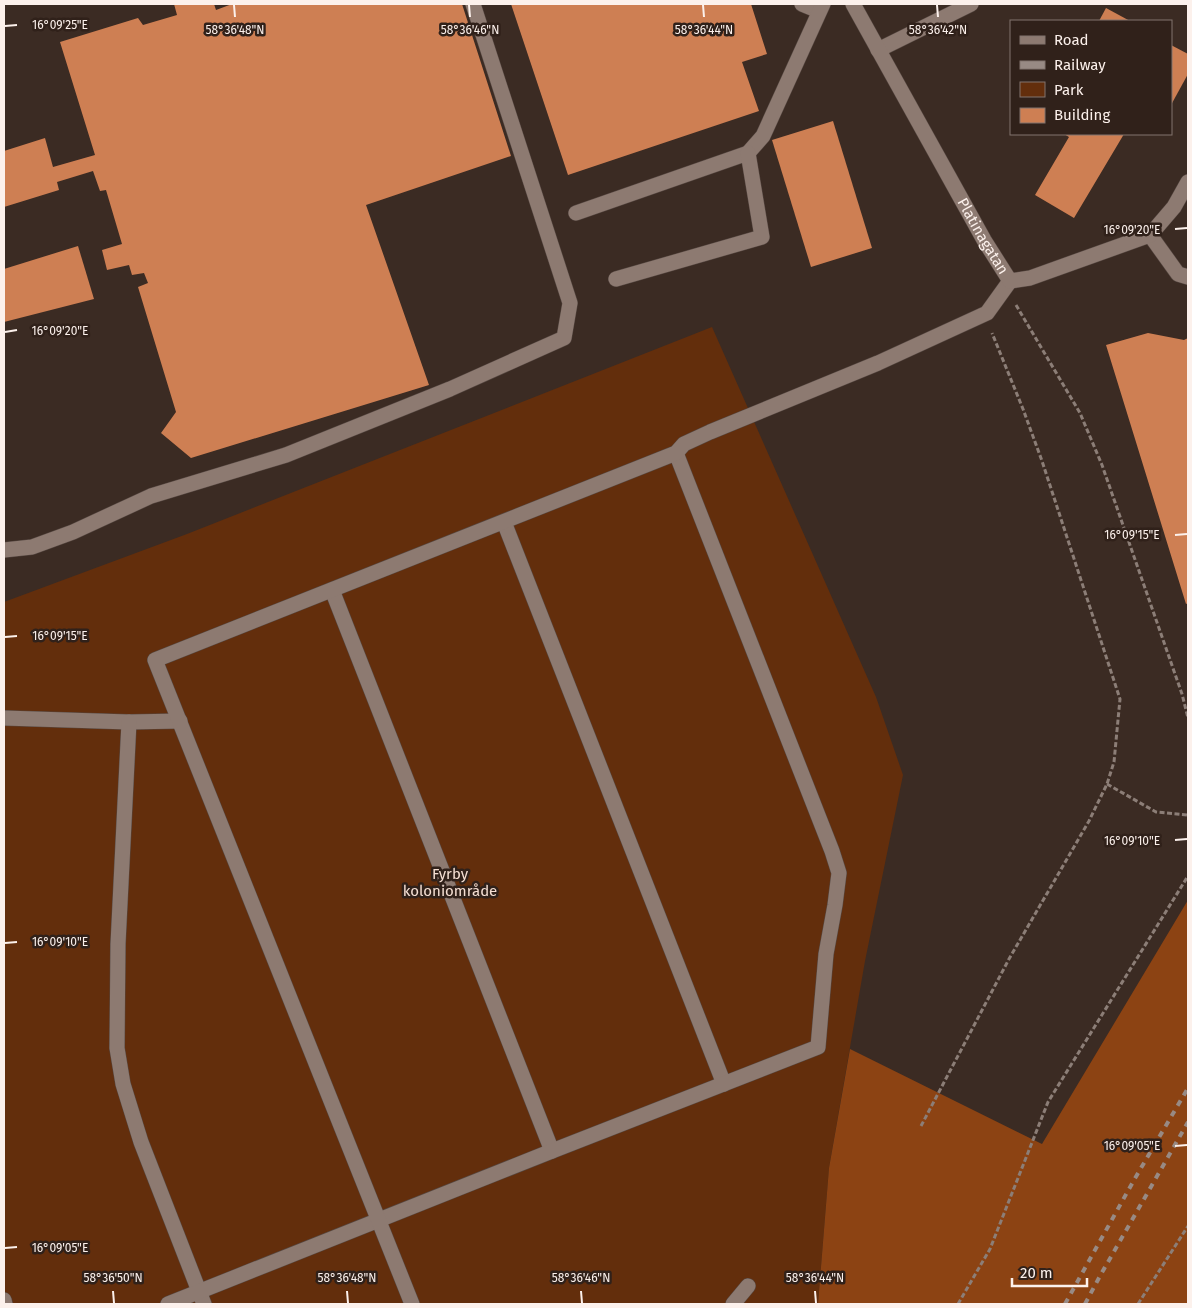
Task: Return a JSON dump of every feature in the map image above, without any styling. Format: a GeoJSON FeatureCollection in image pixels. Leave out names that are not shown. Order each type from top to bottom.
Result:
{"type":"FeatureCollection","features":[{"type":"Feature","properties":{"kind":"street"},"geometry":{"type":"LineString","coordinates":[[4,550],[32,547],[74,532],[151,496],[286,455],[450,389],[564,338],[570,303],[473,4]]}},
{"type":"Feature","properties":{"kind":"street"},"geometry":{"type":"LineString","coordinates":[[576,213],[748,153],[763,136],[821,8],[802,4]]}},
{"type":"Feature","properties":{"kind":"street","name":"Platinagatan"},"geometry":{"type":"LineString","coordinates":[[853,4],[984,240],[1010,281],[1030,278],[1150,235],[1174,207],[1188,182]]}},
{"type":"Feature","properties":{"kind":"street"},"geometry":{"type":"LineString","coordinates":[[878,50],[971,4]]}},
{"type":"Feature","properties":{"kind":"street"},"geometry":{"type":"LineString","coordinates":[[616,279],[762,237],[748,153]]}},
{"type":"Feature","properties":{"kind":"street"},"geometry":{"type":"LineString","coordinates":[[1150,235],[1178,274],[1188,277]]}},
{"type":"Feature","properties":{"kind":"street"},"geometry":{"type":"LineString","coordinates":[[412,1304],[155,660],[676,453],[684,444],[710,432],[878,363],[987,313],[1010,281]]}},
{"type":"Feature","properties":{"kind":"street"},"geometry":{"type":"LineString","coordinates":[[168,1304],[201,1298],[378,1220],[818,1047],[826,954],[839,874],[832,851],[676,453]]}},
{"type":"Feature","properties":{"kind":"street"},"geometry":{"type":"LineString","coordinates":[[504,522],[724,1084]]}},
{"type":"Feature","properties":{"kind":"street"},"geometry":{"type":"LineString","coordinates":[[332,590],[552,1151]]}},
{"type":"Feature","properties":{"kind":"street"},"geometry":{"type":"LineString","coordinates":[[4,718],[129,722],[180,721]]}},
{"type":"Feature","properties":{"kind":"street"},"geometry":{"type":"LineString","coordinates":[[129,722],[118,954],[117,1048],[124,1084],[141,1142],[201,1298]]}},
{"type":"Feature","properties":{"kind":"street"},"geometry":{"type":"LineString","coordinates":[[733,1304],[748,1286]]}},
{"type":"Feature","properties":{"kind":"street"},"geometry":{"type":"LineString","coordinates":[[4,1300],[5,1304]]}},
{"type":"Feature","properties":{"kind":"path"},"geometry":{"type":"LineString","coordinates":[[1010,281],[1017,306],[1080,413],[1102,464],[1182,694],[1188,718]]}},
{"type":"Feature","properties":{"kind":"path"},"geometry":{"type":"LineString","coordinates":[[921,1126],[1010,959],[1089,821],[1107,784],[1114,762],[1120,699],[1042,461],[1023,409],[993,340],[987,313]]}},
{"type":"Feature","properties":{"kind":"path"},"geometry":{"type":"LineString","coordinates":[[1107,784],[1156,812],[1188,815]]}},
{"type":"Feature","properties":{"kind":"path"},"geometry":{"type":"LineString","coordinates":[[958,1304],[990,1249],[1048,1102],[1188,876]]}},
{"type":"Feature","properties":{"kind":"path"},"geometry":{"type":"LineString","coordinates":[[1138,1304],[1188,1226]]}},
{"type":"Feature","properties":{"kind":"green space","name":"Fyrby koloniområde"},"geometry":{"type":"Polygon","coordinates":[[[712,327],[876,697],[903,775],[865,961],[829,1168],[818,1304],[4,1304],[4,602],[187,534],[712,327]]]}},
{"type":"Feature","properties":{"kind":"shaded area"},"geometry":{"type":"Polygon","coordinates":[[[1188,900],[1188,1304],[818,1304],[829,1168],[850,1049],[1042,1144],[1188,900]]]}},
{"type":"Feature","properties":{"kind":"building"},"geometry":{"type":"Polygon","coordinates":[[[174,4],[214,4],[216,10],[232,4],[462,4],[511,156],[366,205],[429,385],[191,458],[161,433],[176,412],[138,287],[148,283],[144,273],[132,275],[129,265],[107,270],[102,250],[122,244],[106,190],[100,191],[93,171],[57,182],[59,190],[4,207],[4,151],[45,138],[53,167],[95,155],[60,42],[138,18],[143,25],[177,15],[174,4]]]}},
{"type":"Feature","properties":{"kind":"building"},"geometry":{"type":"Polygon","coordinates":[[[511,4],[751,4],[767,54],[742,62],[759,111],[568,175],[511,4]]]}},
{"type":"Feature","properties":{"kind":"building"},"geometry":{"type":"Polygon","coordinates":[[[1106,8],[1128,20],[1100,20],[1106,8]]]}},
{"type":"Feature","properties":{"kind":"building"},"geometry":{"type":"Polygon","coordinates":[[[1172,46],[1188,54],[1188,74],[1172,103],[1172,46]]]}},
{"type":"Feature","properties":{"kind":"building"},"geometry":{"type":"Polygon","coordinates":[[[833,121],[872,248],[811,267],[772,140],[833,121]]]}},
{"type":"Feature","properties":{"kind":"building"},"geometry":{"type":"Polygon","coordinates":[[[1066,135],[1123,135],[1074,218],[1035,195],[1069,137],[1066,135]]]}},
{"type":"Feature","properties":{"kind":"building"},"geometry":{"type":"Polygon","coordinates":[[[78,246],[94,299],[4,322],[4,269],[78,246]]]}},
{"type":"Feature","properties":{"kind":"building"},"geometry":{"type":"Polygon","coordinates":[[[1148,333],[1184,340],[1188,338],[1188,603],[1186,604],[1106,345],[1148,333]]]}},
{"type":"Feature","properties":{"kind":"railway"},"geometry":{"type":"LineString","coordinates":[[1065,1304],[1188,1088]]}},
{"type":"Feature","properties":{"kind":"railway"},"geometry":{"type":"LineString","coordinates":[[1085,1304],[1188,1122]]}}]}
